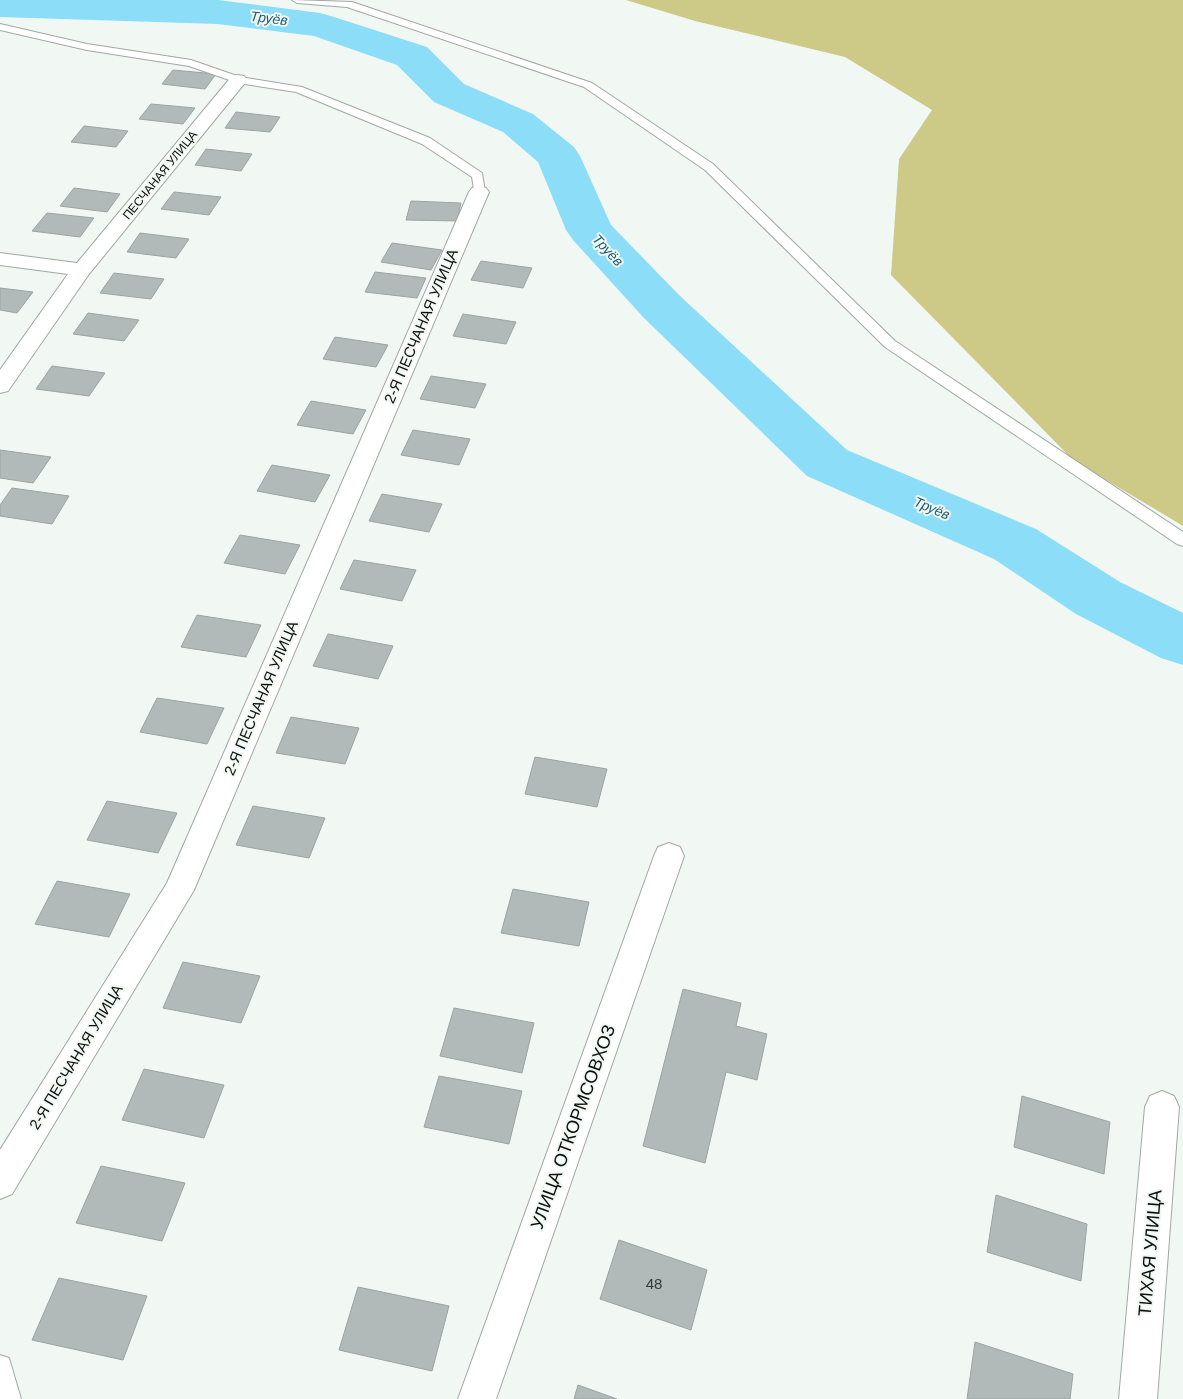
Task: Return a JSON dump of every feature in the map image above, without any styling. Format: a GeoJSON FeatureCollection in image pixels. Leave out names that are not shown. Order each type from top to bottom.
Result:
{"type":"FeatureCollection","features":[{"type":"Feature","properties":{"kind":"street","name":"ПЕСЧАНАЯ УЛИЦА"},"geometry":{"type":"LineString","coordinates":[[0,386],[82,270],[238,80]]}},
{"type":"Feature","properties":{"kind":"street","name":"2-Я ПЕСЧАНАЯ УЛИЦА"},"geometry":{"type":"LineString","coordinates":[[0,1182],[179,890],[479,192]]}},
{"type":"Feature","properties":{"kind":"street"},"geometry":{"type":"LineString","coordinates":[[0,259],[82,270]]}},
{"type":"Feature","properties":{"kind":"street","name":"УЛИЦА ОТКОРМСОВХОЗ"},"geometry":{"type":"LineString","coordinates":[[477,1399],[669,856]]}},
{"type":"Feature","properties":{"kind":"street","name":"ТИХАЯ УЛИЦА"},"geometry":{"type":"LineString","coordinates":[[1138,1399],[1162,1107]]}},
{"type":"Feature","properties":{"kind":"lane"},"geometry":{"type":"LineString","coordinates":[[297,0],[348,4],[588,85],[709,167],[890,344],[1183,540]]}},
{"type":"Feature","properties":{"kind":"lane"},"geometry":{"type":"LineString","coordinates":[[0,27],[87,46],[190,62],[238,80],[298,89],[426,141],[478,176],[479,192]]}},
{"type":"Feature","properties":{"kind":"lane"},"geometry":{"type":"LineString","coordinates":[[0,1367],[9,1399]]}},
{"type":"Feature","properties":{"kind":"shaded area"},"geometry":{"type":"Polygon","coordinates":[[[626,0],[1183,0],[1183,526],[1073,460],[891,275],[899,159],[932,110],[845,57],[695,21],[626,0]]]}},
{"type":"Feature","properties":{"kind":"building"},"geometry":{"type":"Polygon","coordinates":[[[173,70],[216,74],[205,89],[162,84],[173,70]]]}},
{"type":"Feature","properties":{"kind":"building"},"geometry":{"type":"Polygon","coordinates":[[[151,104],[195,108],[183,124],[139,119],[151,104]]]}},
{"type":"Feature","properties":{"kind":"building"},"geometry":{"type":"Polygon","coordinates":[[[236,112],[280,117],[270,132],[225,128],[236,112]]]}},
{"type":"Feature","properties":{"kind":"building"},"geometry":{"type":"Polygon","coordinates":[[[84,126],[128,131],[116,147],[71,142],[84,126]]]}},
{"type":"Feature","properties":{"kind":"building"},"geometry":{"type":"Polygon","coordinates":[[[206,149],[252,154],[241,171],[195,165],[206,149]]]}},
{"type":"Feature","properties":{"kind":"building"},"geometry":{"type":"Polygon","coordinates":[[[74,188],[120,194],[107,212],[60,206],[74,188]]]}},
{"type":"Feature","properties":{"kind":"building"},"geometry":{"type":"Polygon","coordinates":[[[174,192],[221,197],[209,215],[161,209],[174,192]]]}},
{"type":"Feature","properties":{"kind":"building"},"geometry":{"type":"Polygon","coordinates":[[[411,201],[461,203],[457,221],[406,220],[411,201]]]}},
{"type":"Feature","properties":{"kind":"building"},"geometry":{"type":"Polygon","coordinates":[[[47,213],[94,218],[80,237],[32,231],[47,213]]]}},
{"type":"Feature","properties":{"kind":"building"},"geometry":{"type":"Polygon","coordinates":[[[140,233],[189,239],[176,258],[127,252],[140,233]]]}},
{"type":"Feature","properties":{"kind":"building"},"geometry":{"type":"Polygon","coordinates":[[[392,243],[442,250],[431,270],[381,262],[392,243]]]}},
{"type":"Feature","properties":{"kind":"building"},"geometry":{"type":"Polygon","coordinates":[[[481,261],[532,268],[523,288],[471,280],[481,261]]]}},
{"type":"Feature","properties":{"kind":"building"},"geometry":{"type":"Polygon","coordinates":[[[375,272],[426,278],[417,298],[365,292],[375,272]]]}},
{"type":"Feature","properties":{"kind":"building"},"geometry":{"type":"Polygon","coordinates":[[[114,273],[164,279],[151,299],[100,293],[114,273]]]}},
{"type":"Feature","properties":{"kind":"building"},"geometry":{"type":"Polygon","coordinates":[[[0,288],[33,292],[17,313],[0,310],[0,288]]]}},
{"type":"Feature","properties":{"kind":"building"},"geometry":{"type":"Polygon","coordinates":[[[88,313],[139,320],[124,341],[73,334],[88,313]]]}},
{"type":"Feature","properties":{"kind":"building"},"geometry":{"type":"Polygon","coordinates":[[[463,314],[516,322],[506,344],[453,336],[463,314]]]}},
{"type":"Feature","properties":{"kind":"building"},"geometry":{"type":"Polygon","coordinates":[[[335,337],[388,345],[376,367],[323,359],[335,337]]]}},
{"type":"Feature","properties":{"kind":"building"},"geometry":{"type":"Polygon","coordinates":[[[52,366],[105,373],[89,396],[36,389],[52,366]]]}},
{"type":"Feature","properties":{"kind":"building"},"geometry":{"type":"Polygon","coordinates":[[[431,376],[486,384],[475,408],[420,399],[431,376]]]}},
{"type":"Feature","properties":{"kind":"building"},"geometry":{"type":"Polygon","coordinates":[[[311,401],[366,410],[353,434],[297,425],[311,401]]]}},
{"type":"Feature","properties":{"kind":"building"},"geometry":{"type":"Polygon","coordinates":[[[413,430],[470,439],[459,465],[401,455],[413,430]]]}},
{"type":"Feature","properties":{"kind":"building"},"geometry":{"type":"Polygon","coordinates":[[[0,450],[51,457],[33,483],[0,478],[0,450]]]}},
{"type":"Feature","properties":{"kind":"building"},"geometry":{"type":"Polygon","coordinates":[[[272,465],[330,475],[315,502],[257,491],[272,465]]]}},
{"type":"Feature","properties":{"kind":"building"},"geometry":{"type":"Polygon","coordinates":[[[12,488],[69,496],[52,524],[0,516],[0,505],[12,488]]]}},
{"type":"Feature","properties":{"kind":"building"},"geometry":{"type":"Polygon","coordinates":[[[382,494],[442,504],[429,532],[369,521],[382,494]]]}},
{"type":"Feature","properties":{"kind":"building"},"geometry":{"type":"Polygon","coordinates":[[[240,535],[300,545],[285,574],[224,563],[240,535]]]}},
{"type":"Feature","properties":{"kind":"building"},"geometry":{"type":"Polygon","coordinates":[[[354,560],[416,570],[402,601],[340,589],[354,560]]]}},
{"type":"Feature","properties":{"kind":"building"},"geometry":{"type":"Polygon","coordinates":[[[197,615],[261,625],[246,657],[181,647],[197,615]]]}},
{"type":"Feature","properties":{"kind":"building"},"geometry":{"type":"Polygon","coordinates":[[[328,634],[393,646],[378,679],[313,666],[328,634]]]}},
{"type":"Feature","properties":{"kind":"building"},"geometry":{"type":"Polygon","coordinates":[[[157,698],[224,708],[207,744],[140,732],[157,698]]]}},
{"type":"Feature","properties":{"kind":"building"},"geometry":{"type":"Polygon","coordinates":[[[291,717],[359,728],[345,764],[276,753],[291,717]]]}},
{"type":"Feature","properties":{"kind":"building"},"geometry":{"type":"Polygon","coordinates":[[[535,757],[607,769],[597,807],[525,794],[535,757]]]}},
{"type":"Feature","properties":{"kind":"building"},"geometry":{"type":"Polygon","coordinates":[[[107,801],[177,813],[158,853],[87,840],[107,801]]]}},
{"type":"Feature","properties":{"kind":"building"},"geometry":{"type":"Polygon","coordinates":[[[253,806],[325,818],[309,858],[236,845],[253,806]]]}},
{"type":"Feature","properties":{"kind":"building"},"geometry":{"type":"Polygon","coordinates":[[[57,881],[130,894],[109,937],[35,924],[57,881]]]}},
{"type":"Feature","properties":{"kind":"building"},"geometry":{"type":"Polygon","coordinates":[[[513,889],[589,902],[579,946],[501,933],[513,889]]]}},
{"type":"Feature","properties":{"kind":"building"},"geometry":{"type":"Polygon","coordinates":[[[183,962],[260,976],[241,1023],[163,1008],[183,962]]]}},
{"type":"Feature","properties":{"kind":"building"},"geometry":{"type":"Polygon","coordinates":[[[683,989],[741,1003],[736,1026],[767,1034],[757,1080],[726,1072],[705,1163],[643,1146],[683,989]]]}},
{"type":"Feature","properties":{"kind":"building"},"geometry":{"type":"Polygon","coordinates":[[[454,1008],[534,1023],[522,1073],[440,1056],[454,1008]]]}},
{"type":"Feature","properties":{"kind":"building"},"geometry":{"type":"Polygon","coordinates":[[[144,1069],[224,1085],[204,1138],[122,1120],[144,1069]]]}},
{"type":"Feature","properties":{"kind":"building"},"geometry":{"type":"Polygon","coordinates":[[[439,1076],[522,1091],[509,1144],[424,1127],[439,1076]]]}},
{"type":"Feature","properties":{"kind":"building"},"geometry":{"type":"Polygon","coordinates":[[[1022,1096],[1110,1122],[1104,1174],[1014,1147],[1022,1096]]]}},
{"type":"Feature","properties":{"kind":"building"},"geometry":{"type":"Polygon","coordinates":[[[101,1166],[185,1183],[162,1241],[76,1223],[101,1166]]]}},
{"type":"Feature","properties":{"kind":"building"},"geometry":{"type":"Polygon","coordinates":[[[996,1195],[1087,1224],[1081,1281],[987,1252],[996,1195]]]}},
{"type":"Feature","properties":{"kind":"building"},"geometry":{"type":"Polygon","coordinates":[[[619,1240],[707,1270],[691,1330],[600,1299],[619,1240]]]}},
{"type":"Feature","properties":{"kind":"building"},"geometry":{"type":"Polygon","coordinates":[[[59,1278],[147,1296],[123,1360],[32,1340],[59,1278]]]}},
{"type":"Feature","properties":{"kind":"building"},"geometry":{"type":"Polygon","coordinates":[[[358,1287],[449,1306],[432,1371],[339,1350],[358,1287]]]}},
{"type":"Feature","properties":{"kind":"building"},"geometry":{"type":"Polygon","coordinates":[[[975,1342],[1073,1374],[1070,1399],[967,1399],[975,1342]]]}},
{"type":"Feature","properties":{"kind":"building"},"geometry":{"type":"Polygon","coordinates":[[[578,1385],[617,1399],[574,1399],[578,1385]]]}},
{"type":"Feature","properties":{"kind":"waterway","name":"Труёв"},"geometry":{"type":"LineString","coordinates":[[0,5],[218,12],[320,25],[412,56],[449,93],[518,123],[558,156],[590,230],[662,307],[827,463],[1015,544],[1098,598],[1183,641]]}}]}
